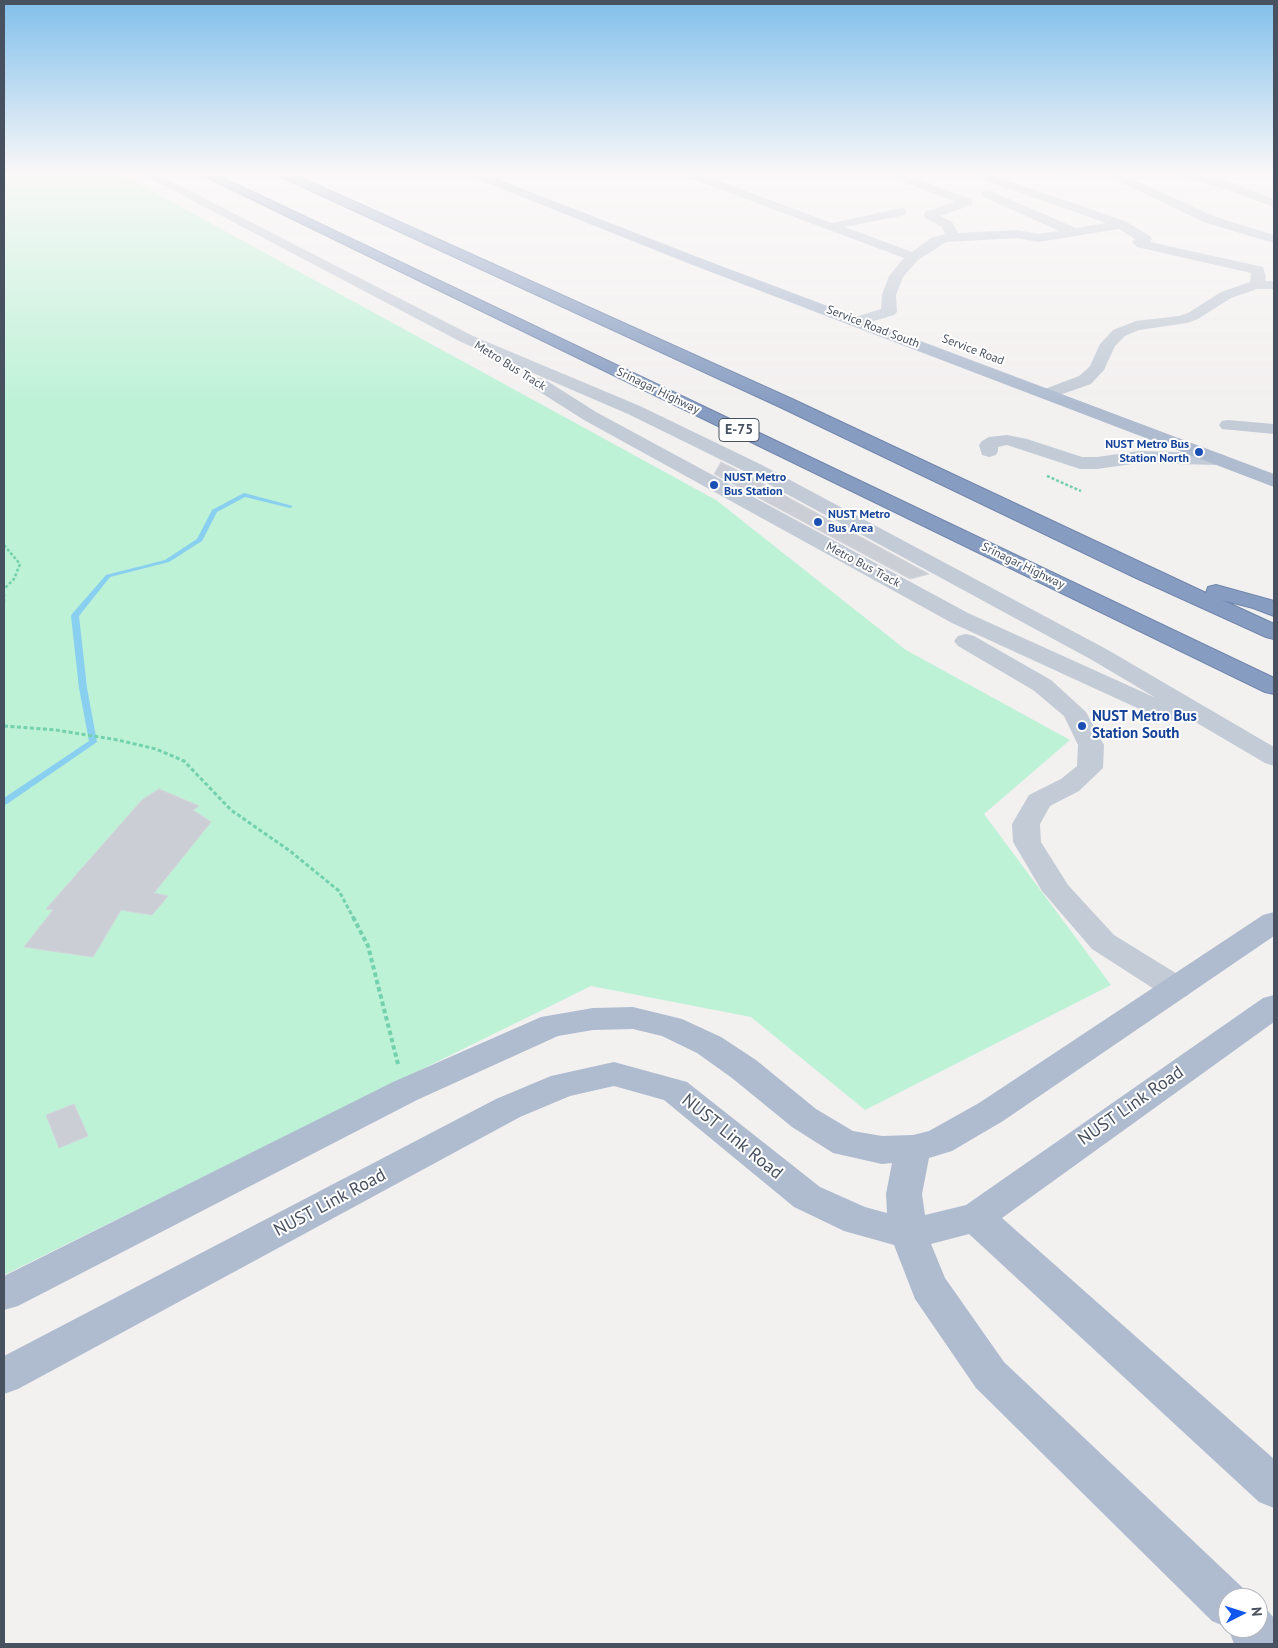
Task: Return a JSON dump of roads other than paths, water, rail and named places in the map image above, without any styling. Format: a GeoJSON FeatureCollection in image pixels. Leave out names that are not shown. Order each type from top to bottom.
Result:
{"type":"FeatureCollection","features":[{"type":"Feature","properties":{"kind":"highway","name":"Srinagar Highway"},"geometry":{"type":"LineString","coordinates":[[364,250],[1264,682],[1274,694]]}},
{"type":"Feature","properties":{"kind":"highway"},"geometry":{"type":"LineString","coordinates":[[451,250],[786,402],[1142,572],[1274,632]]}},
{"type":"Feature","properties":{"kind":"highway"},"geometry":{"type":"LineString","coordinates":[[1142,572],[1261,603],[1274,609]]}},
{"type":"Feature","properties":{"kind":"main road","name":"Service Road South"},"geometry":{"type":"LineString","coordinates":[[667,250],[695,261],[858,314],[924,347],[1274,481]]}},
{"type":"Feature","properties":{"kind":"main road"},"geometry":{"type":"LineString","coordinates":[[707,250],[816,291]]}},
{"type":"Feature","properties":{"kind":"main road"},"geometry":{"type":"LineString","coordinates":[[858,314],[882,315],[900,322]]}},
{"type":"Feature","properties":{"kind":"main road"},"geometry":{"type":"LineString","coordinates":[[924,347],[944,338]]}},
{"type":"Feature","properties":{"kind":"main road"},"geometry":{"type":"LineString","coordinates":[[1041,376],[1103,400]]}},
{"type":"Feature","properties":{"kind":"main road"},"geometry":{"type":"LineString","coordinates":[[4,1294],[405,1091],[552,1025],[594,1019],[633,1018],[671,1027],[709,1045],[744,1069],[804,1118],[846,1143],[882,1150],[913,1149],[940,1141],[991,1112],[1274,922]]}},
{"type":"Feature","properties":{"kind":"main road","name":"NUST Link Road"},"geometry":{"type":"LineString","coordinates":[[4,1376],[508,1108],[563,1085],[614,1074],[675,1091],[807,1197],[857,1220],[908,1234],[976,1217],[1274,1006]]}},
{"type":"Feature","properties":{"kind":"main road"},"geometry":{"type":"LineString","coordinates":[[913,1149],[904,1194],[908,1234],[929,1287],[990,1375],[1218,1595]]}},
{"type":"Feature","properties":{"kind":"main road"},"geometry":{"type":"LineString","coordinates":[[976,1217],[1274,1487]]}},
{"type":"Feature","properties":{"kind":"street","name":"Metro Bus Track"},"geometry":{"type":"LineString","coordinates":[[296,250],[467,338],[634,410],[755,469],[1091,650],[1274,760]]}},
{"type":"Feature","properties":{"kind":"street"},"geometry":{"type":"LineString","coordinates":[[891,250],[913,258]]}},
{"type":"Feature","properties":{"kind":"street"},"geometry":{"type":"LineString","coordinates":[[882,315],[890,312],[889,295],[896,276],[913,258],[924,250]]}},
{"type":"Feature","properties":{"kind":"street"},"geometry":{"type":"LineString","coordinates":[[1159,250],[1257,285]]}},
{"type":"Feature","properties":{"kind":"street"},"geometry":{"type":"LineString","coordinates":[[1257,285],[1274,261]]}},
{"type":"Feature","properties":{"kind":"street"},"geometry":{"type":"LineString","coordinates":[[1048,394],[1085,380],[1092,374],[1098,367],[1108,344],[1119,333],[1136,326],[1170,322],[1193,316],[1226,294],[1257,285],[1274,285]]}},
{"type":"Feature","properties":{"kind":"street","name":"Metro Bus Track"},"geometry":{"type":"LineString","coordinates":[[467,338],[590,416],[960,618],[1274,760]]}},
{"type":"Feature","properties":{"kind":"street"},"geometry":{"type":"LineString","coordinates":[[1228,425],[1274,429]]}},
{"type":"Feature","properties":{"kind":"street"},"geometry":{"type":"LineString","coordinates":[[989,451],[988,445],[995,441],[1007,440],[1080,463],[1097,463],[1140,457],[1217,459]]}},
{"type":"Feature","properties":{"kind":"street"},"geometry":{"type":"LineString","coordinates":[[966,641],[1042,685],[1074,712],[1091,745],[1090,768],[1070,785],[1039,801],[1026,824],[1027,842],[1057,890],[1103,942],[1176,988]]}},
{"type":"Feature","properties":{"kind":"waterway"},"geometry":{"type":"LineString","coordinates":[[4,802],[93,742],[83,688],[75,616],[108,576],[167,561],[200,540],[214,511],[244,495],[290,506]]}},
{"type":"Feature","properties":{"kind":"place","name":"NUST Metro Bus Station North"},"geometry":{"type":"Point","coordinates":[1199,452]}},
{"type":"Feature","properties":{"kind":"place","name":"NUST Metro Bus Station"},"geometry":{"type":"Point","coordinates":[714,485]}},
{"type":"Feature","properties":{"kind":"place","name":"NUST Metro Bus Area"},"geometry":{"type":"Point","coordinates":[818,522]}},
{"type":"Feature","properties":{"kind":"place","name":"NUST Metro Bus Station South"},"geometry":{"type":"Point","coordinates":[1082,726]}}]}
